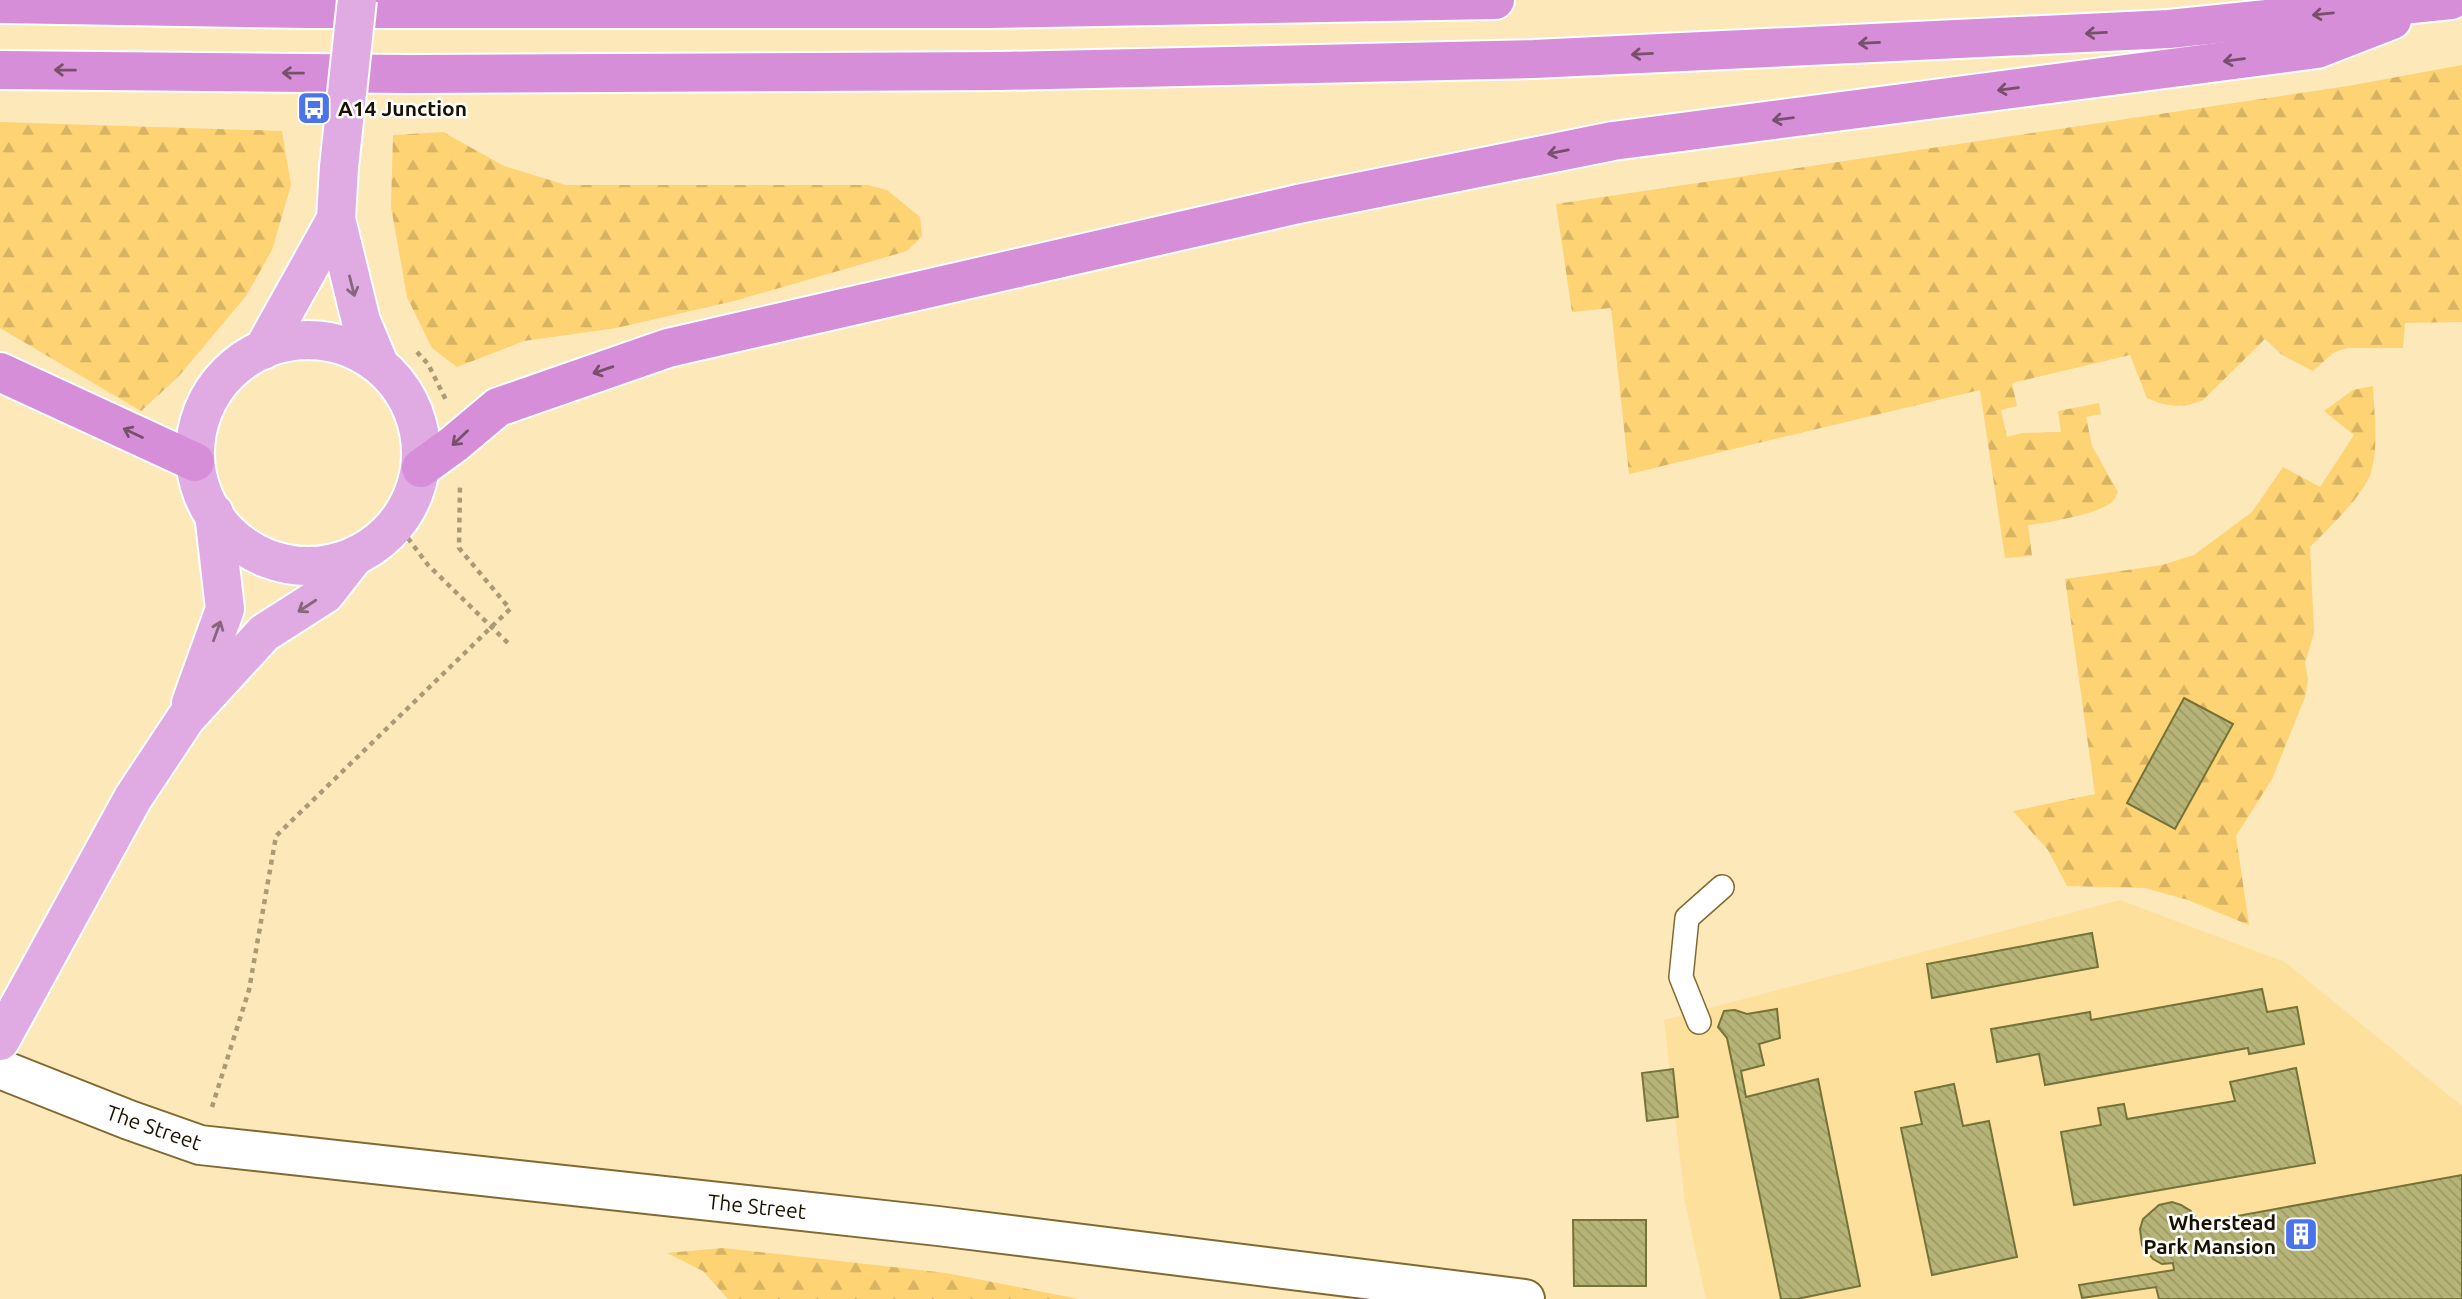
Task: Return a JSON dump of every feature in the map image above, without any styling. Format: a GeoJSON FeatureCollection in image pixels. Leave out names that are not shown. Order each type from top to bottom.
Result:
{"type":"FeatureCollection","features":[{"type":"Feature","properties":{"kind":"highway"},"geometry":{"type":"LineString","coordinates":[[0,4],[308,9],[990,9],[1495,0]]}},
{"type":"Feature","properties":{"kind":"highway"},"geometry":{"type":"LineString","coordinates":[[0,70],[410,74],[1001,71],[1534,59],[2169,29],[2445,1]]}},
{"type":"Feature","properties":{"kind":"highway"},"geometry":{"type":"LineString","coordinates":[[421,468],[498,407],[668,348],[1298,204],[1613,141],[2317,49],[2445,1]]}},
{"type":"Feature","properties":{"kind":"highway"},"geometry":{"type":"LineString","coordinates":[[0,372],[195,462]]}},
{"type":"Feature","properties":{"kind":"main road"},"geometry":{"type":"LineString","coordinates":[[356,0],[336,219],[361,321],[395,354],[405,393],[419,429],[421,468],[410,505],[386,536],[354,557],[336,564],[283,564],[250,551],[222,527],[203,497],[195,462],[198,427],[211,393],[234,366],[262,350],[306,339],[395,354]]}},
{"type":"Feature","properties":{"kind":"main road"},"geometry":{"type":"LineString","coordinates":[[262,350],[336,219]]}},
{"type":"Feature","properties":{"kind":"main road"},"geometry":{"type":"LineString","coordinates":[[186,718],[225,609],[214,513]]}},
{"type":"Feature","properties":{"kind":"main road"},"geometry":{"type":"LineString","coordinates":[[0,1041],[133,799],[186,718],[264,633],[325,594],[354,557]]}},
{"type":"Feature","properties":{"kind":"street","name":"The Street"},"geometry":{"type":"LineString","coordinates":[[0,1069],[200,1145],[938,1226],[1525,1299]]}},
{"type":"Feature","properties":{"kind":"lane"},"geometry":{"type":"LineString","coordinates":[[1699,1022],[1681,977],[1687,918],[1722,887]]}},
{"type":"Feature","properties":{"kind":"path"},"geometry":{"type":"LineString","coordinates":[[200,1145],[249,990],[276,836],[510,609],[459,548],[460,485],[446,398],[428,364],[395,354]]}},
{"type":"Feature","properties":{"kind":"path"},"geometry":{"type":"LineString","coordinates":[[396,522],[428,565],[509,644]]}},
{"type":"Feature","properties":{"kind":"shaded area"},"geometry":{"type":"Polygon","coordinates":[[[2120,900],[2285,962],[2462,1106],[2462,1299],[1706,1299],[1685,1202],[1664,1020],[2120,900]]]}},
{"type":"Feature","properties":{"kind":"green space"},"geometry":{"type":"Polygon","coordinates":[[[2462,65],[2462,322],[2405,323],[2403,348],[2347,348],[2333,353],[2313,371],[2282,355],[2265,339],[2203,400],[2182,406],[2168,405],[2147,398],[2130,355],[2012,383],[2017,406],[2001,410],[2007,437],[2022,433],[2061,432],[2058,411],[2099,403],[2101,414],[2086,417],[2092,446],[2118,492],[2112,502],[2096,510],[2028,525],[2032,556],[2005,558],[1980,390],[1629,474],[1611,308],[1572,312],[1556,204],[2348,86],[2462,65]]]}},
{"type":"Feature","properties":{"kind":"green space"},"geometry":{"type":"Polygon","coordinates":[[[0,122],[282,131],[291,185],[272,250],[246,296],[178,377],[141,411],[0,328],[0,122]]]}},
{"type":"Feature","properties":{"kind":"green space"},"geometry":{"type":"Polygon","coordinates":[[[443,132],[504,166],[566,185],[868,185],[887,190],[920,217],[922,236],[907,251],[734,301],[616,328],[524,341],[457,367],[432,348],[407,297],[391,207],[393,135],[443,132]]]}},
{"type":"Feature","properties":{"kind":"green space"},"geometry":{"type":"Polygon","coordinates":[[[2373,386],[2375,440],[2371,472],[2354,501],[2310,547],[2314,633],[2305,663],[2308,679],[2305,697],[2272,779],[2236,836],[2249,925],[2188,900],[2145,888],[2067,886],[2048,850],[2013,811],[2095,794],[2065,579],[2162,565],[2194,555],[2252,512],[2283,467],[2320,487],[2354,435],[2324,411],[2353,390],[2373,386]]]}},
{"type":"Feature","properties":{"kind":"green space"},"geometry":{"type":"Polygon","coordinates":[[[723,1248],[946,1273],[1079,1299],[728,1299],[703,1271],[667,1253],[723,1248]]]}},
{"type":"Feature","properties":{"kind":"building"},"geometry":{"type":"Polygon","coordinates":[[[2184,698],[2233,724],[2175,829],[2127,803],[2184,698]]]}},
{"type":"Feature","properties":{"kind":"building"},"geometry":{"type":"Polygon","coordinates":[[[2092,933],[2098,967],[1932,998],[1927,964],[2092,933]]]}},
{"type":"Feature","properties":{"kind":"building"},"geometry":{"type":"Polygon","coordinates":[[[2262,989],[2267,1012],[2297,1007],[2304,1044],[2249,1054],[2248,1048],[2045,1085],[2039,1054],[1997,1062],[1991,1029],[2090,1012],[2091,1020],[2262,989]]]}},
{"type":"Feature","properties":{"kind":"building"},"geometry":{"type":"Polygon","coordinates":[[[1777,1009],[1780,1038],[1759,1044],[1764,1065],[1741,1071],[1746,1097],[1818,1079],[1860,1286],[1797,1299],[1781,1299],[1727,1038],[1718,1027],[1724,1011],[1735,1010],[1747,1014],[1777,1009]]]}},
{"type":"Feature","properties":{"kind":"building"},"geometry":{"type":"Polygon","coordinates":[[[2296,1068],[2315,1163],[2074,1205],[2061,1132],[2101,1125],[2098,1108],[2124,1104],[2127,1119],[2235,1101],[2230,1082],[2296,1068]]]}},
{"type":"Feature","properties":{"kind":"building"},"geometry":{"type":"Polygon","coordinates":[[[1673,1069],[1678,1117],[1647,1121],[1642,1073],[1673,1069]]]}},
{"type":"Feature","properties":{"kind":"building"},"geometry":{"type":"Polygon","coordinates":[[[1954,1084],[1963,1126],[1989,1121],[2017,1257],[1932,1275],[1901,1128],[1922,1124],[1915,1092],[1954,1084]]]}},
{"type":"Feature","properties":{"kind":"building","name":"Wherstead Park Mansion"},"geometry":{"type":"Polygon","coordinates":[[[2462,1175],[2462,1299],[2159,1299],[2156,1287],[2082,1298],[2079,1285],[2174,1270],[2173,1263],[2162,1264],[2153,1259],[2142,1245],[2140,1229],[2143,1219],[2159,1205],[2172,1202],[2181,1205],[2191,1211],[2199,1223],[2462,1175]]]}},
{"type":"Feature","properties":{"kind":"building"},"geometry":{"type":"Polygon","coordinates":[[[1573,1220],[1646,1220],[1646,1286],[1574,1286],[1573,1220]]]}},
{"type":"Feature","properties":{"kind":"place","name":"A14 Junction"},"geometry":{"type":"Point","coordinates":[314,108]}},
{"type":"Feature","properties":{"kind":"place","name":"Wherstead Park Mansion"},"geometry":{"type":"Point","coordinates":[2301,1234]}}]}
